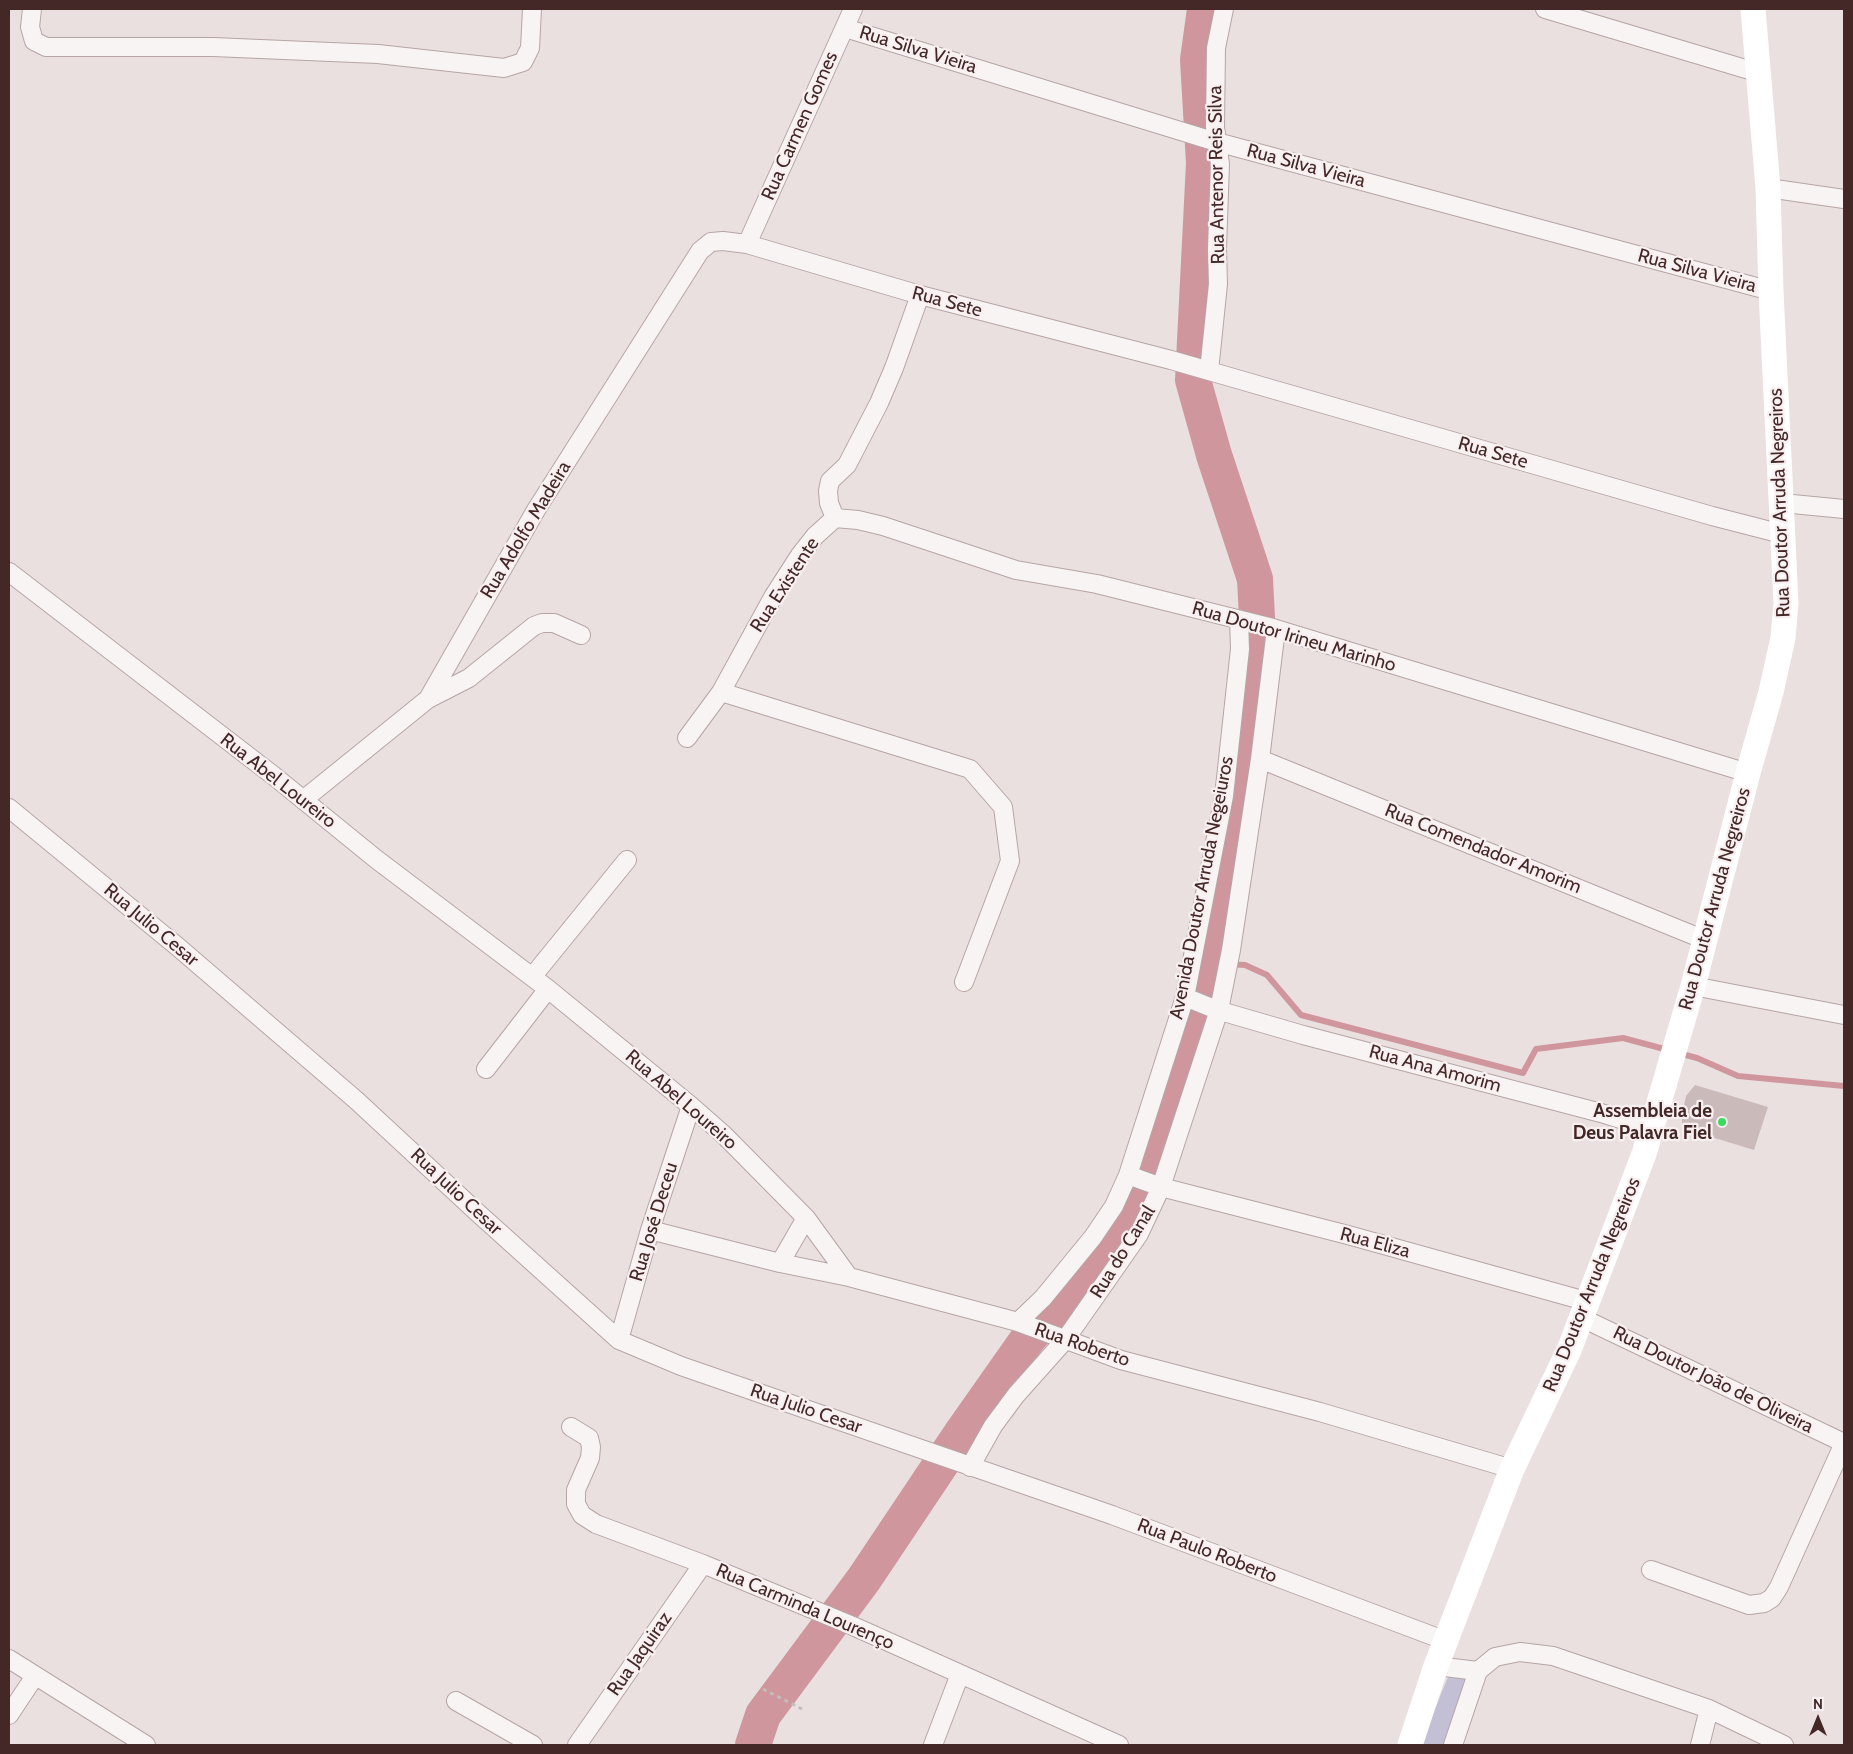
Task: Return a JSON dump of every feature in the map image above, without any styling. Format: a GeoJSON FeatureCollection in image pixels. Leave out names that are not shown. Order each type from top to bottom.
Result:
{"type":"FeatureCollection","features":[{"type":"Feature","properties":{"kind":"street"},"geometry":{"type":"LineString","coordinates":[[32,9],[30,27],[34,41],[46,47],[212,47],[378,54],[504,68],[523,62],[530,48],[532,9]]}},
{"type":"Feature","properties":{"kind":"street","name":"Rua Carmen Gomes"},"geometry":{"type":"LineString","coordinates":[[747,244],[853,9]]}},
{"type":"Feature","properties":{"kind":"street","name":"Rua Antenor Reis Silva"},"geometry":{"type":"LineString","coordinates":[[1207,370],[1218,284],[1217,249],[1220,164],[1215,127],[1216,48],[1224,9]]}},
{"type":"Feature","properties":{"kind":"street"},"geometry":{"type":"LineString","coordinates":[[1545,9],[1759,73]]}},
{"type":"Feature","properties":{"kind":"street","name":"Rua Doutor Arruda Negreiros"},"geometry":{"type":"LineString","coordinates":[[1410,1745],[1436,1666],[1512,1469],[1569,1350],[1652,1129],[1693,986],[1771,692],[1783,638],[1786,603],[1771,292],[1768,188],[1753,9]]}},
{"type":"Feature","properties":{"kind":"street","name":"Rua Silva Vieira"},"geometry":{"type":"LineString","coordinates":[[845,28],[1216,142],[1771,292]]}},
{"type":"Feature","properties":{"kind":"street"},"geometry":{"type":"LineString","coordinates":[[1768,188],[1844,200]]}},
{"type":"Feature","properties":{"kind":"street","name":"Rua Sete"},"geometry":{"type":"LineString","coordinates":[[723,241],[747,244],[920,295],[1171,360],[1712,516],[1782,534]]}},
{"type":"Feature","properties":{"kind":"street","name":"Rua Adolfo Madeira"},"geometry":{"type":"LineString","coordinates":[[304,800],[428,698],[536,510],[700,251],[711,242],[723,241]]}},
{"type":"Feature","properties":{"kind":"street"},"geometry":{"type":"LineString","coordinates":[[835,518],[829,503],[828,491],[830,481],[847,465],[879,403],[894,368],[920,295]]}},
{"type":"Feature","properties":{"kind":"street"},"geometry":{"type":"LineString","coordinates":[[1782,503],[1844,509]]}},
{"type":"Feature","properties":{"kind":"street","name":"Rua Doutor Irineu Marinho"},"geometry":{"type":"LineString","coordinates":[[835,518],[858,520],[883,526],[1016,570],[1097,584],[1274,629],[1748,773]]}},
{"type":"Feature","properties":{"kind":"street","name":"Rua Existente"},"geometry":{"type":"LineString","coordinates":[[687,738],[721,692],[773,597],[794,564],[816,536],[835,518]]}},
{"type":"Feature","properties":{"kind":"street","name":"Rua Abel Loureiro"},"geometry":{"type":"LineString","coordinates":[[9,572],[304,800],[376,860],[548,989],[691,1106],[724,1135],[806,1218],[849,1277]]}},
{"type":"Feature","properties":{"kind":"street","name":"Avenida Doutor Arruda Negeiuros"},"geometry":{"type":"LineString","coordinates":[[1023,1324],[1042,1298],[1093,1238],[1131,1176],[1186,998],[1224,796],[1240,649],[1241,620]]}},
{"type":"Feature","properties":{"kind":"street"},"geometry":{"type":"LineString","coordinates":[[428,698],[469,678],[534,626],[542,623],[554,623],[581,635]]}},
{"type":"Feature","properties":{"kind":"street","name":"Avenida Doutor Arruda Negeiuros"},"geometry":{"type":"LineString","coordinates":[[1225,978],[1231,950],[1260,758],[1274,629]]}},
{"type":"Feature","properties":{"kind":"street"},"geometry":{"type":"LineString","coordinates":[[721,692],[970,769],[1003,807],[1010,862],[964,982]]}},
{"type":"Feature","properties":{"kind":"street","name":"Rua Comendador Amorim"},"geometry":{"type":"LineString","coordinates":[[1260,758],[1705,940]]}},
{"type":"Feature","properties":{"kind":"street","name":"Rua Julio Cesar"},"geometry":{"type":"LineString","coordinates":[[9,808],[178,946],[356,1100],[478,1214],[619,1340],[681,1366],[927,1450],[968,1466]]}},
{"type":"Feature","properties":{"kind":"street"},"geometry":{"type":"LineString","coordinates":[[532,977],[627,860]]}},
{"type":"Feature","properties":{"kind":"street","name":"Rua do Canal"},"geometry":{"type":"LineString","coordinates":[[968,1466],[993,1426],[1062,1339],[1139,1234],[1159,1187],[1218,1010],[1225,978]]}},
{"type":"Feature","properties":{"kind":"street"},"geometry":{"type":"LineString","coordinates":[[1693,986],[1844,1015]]}},
{"type":"Feature","properties":{"kind":"street"},"geometry":{"type":"LineString","coordinates":[[486,1069],[548,989]]}},
{"type":"Feature","properties":{"kind":"street","name":"Rua Ana Amorim"},"geometry":{"type":"LineString","coordinates":[[1186,998],[1218,1010],[1303,1035],[1601,1113],[1652,1129]]}},
{"type":"Feature","properties":{"kind":"street","name":"Rua José Deceu"},"geometry":{"type":"LineString","coordinates":[[619,1340],[650,1230],[691,1106]]}},
{"type":"Feature","properties":{"kind":"street","name":"Rua Eliza"},"geometry":{"type":"LineString","coordinates":[[1131,1176],[1159,1187],[1348,1235],[1585,1310]]}},
{"type":"Feature","properties":{"kind":"street"},"geometry":{"type":"LineString","coordinates":[[780,1263],[806,1218]]}},
{"type":"Feature","properties":{"kind":"street","name":"Rua Roberto"},"geometry":{"type":"LineString","coordinates":[[650,1230],[780,1263],[849,1277],[1023,1324],[1121,1360],[1330,1415],[1512,1469]]}},
{"type":"Feature","properties":{"kind":"street","name":"Rua Doutor João de Oliveira"},"geometry":{"type":"LineString","coordinates":[[1585,1310],[1844,1443]]}},
{"type":"Feature","properties":{"kind":"street","name":"Rua Carminda Lourenço"},"geometry":{"type":"LineString","coordinates":[[571,1428],[589,1438],[591,1447],[590,1458],[576,1490],[576,1504],[582,1515],[596,1524],[703,1564],[853,1626],[1119,1745]]}},
{"type":"Feature","properties":{"kind":"street"},"geometry":{"type":"LineString","coordinates":[[1651,1570],[1741,1602],[1756,1605],[1772,1598],[1779,1587],[1844,1443]]}},
{"type":"Feature","properties":{"kind":"street","name":"Rua Paulo Roberto"},"geometry":{"type":"LineString","coordinates":[[968,1466],[1112,1515],[1446,1641]]}},
{"type":"Feature","properties":{"kind":"street","name":"Rua Jaquiraz"},"geometry":{"type":"LineString","coordinates":[[576,1745],[703,1564]]}},
{"type":"Feature","properties":{"kind":"street"},"geometry":{"type":"LineString","coordinates":[[1453,1745],[1478,1671],[1495,1657],[1520,1652],[1553,1656],[1709,1708],[1784,1745]]}},
{"type":"Feature","properties":{"kind":"street"},"geometry":{"type":"LineString","coordinates":[[9,1659],[146,1745]]}},
{"type":"Feature","properties":{"kind":"street"},"geometry":{"type":"LineString","coordinates":[[1436,1666],[1478,1671]]}},
{"type":"Feature","properties":{"kind":"street"},"geometry":{"type":"LineString","coordinates":[[933,1745],[960,1674]]}},
{"type":"Feature","properties":{"kind":"street"},"geometry":{"type":"LineString","coordinates":[[9,1715],[35,1676]]}},
{"type":"Feature","properties":{"kind":"street"},"geometry":{"type":"LineString","coordinates":[[456,1701],[533,1745]]}},
{"type":"Feature","properties":{"kind":"street"},"geometry":{"type":"LineString","coordinates":[[1700,1745],[1709,1708]]}},
{"type":"Feature","properties":{"kind":"path"},"geometry":{"type":"LineString","coordinates":[[762,1689],[802,1709]]}},
{"type":"Feature","properties":{"kind":"shaded area"},"geometry":{"type":"Polygon","coordinates":[[[1469,1675],[1445,1745],[1420,1745],[1448,1677],[1469,1675]]]}},
{"type":"Feature","properties":{"kind":"building","name":"Assembleia de Deus Palavra Fiel"},"geometry":{"type":"Polygon","coordinates":[[[1695,1085],[1768,1107],[1754,1150],[1682,1128],[1682,1115],[1686,1096],[1695,1085]]]}},
{"type":"Feature","properties":{"kind":"waterway"},"geometry":{"type":"LineString","coordinates":[[753,1745],[763,1715],[864,1579],[963,1431],[1027,1340],[1066,1295],[1134,1224],[1194,1025],[1211,953],[1259,656],[1255,579],[1214,455],[1193,380],[1204,163],[1198,60],[1205,9]]}},
{"type":"Feature","properties":{"kind":"waterway"},"geometry":{"type":"LineString","coordinates":[[1208,963],[1245,965],[1267,975],[1301,1015],[1523,1073],[1536,1049],[1623,1038],[1668,1050]]}},
{"type":"Feature","properties":{"kind":"waterway"},"geometry":{"type":"LineString","coordinates":[[1678,1053],[1697,1058],[1738,1076],[1844,1086]]}},
{"type":"Feature","properties":{"kind":"place","name":"Assembleia de Deus Palavra Fiel"},"geometry":{"type":"Point","coordinates":[1722,1122]}}]}
